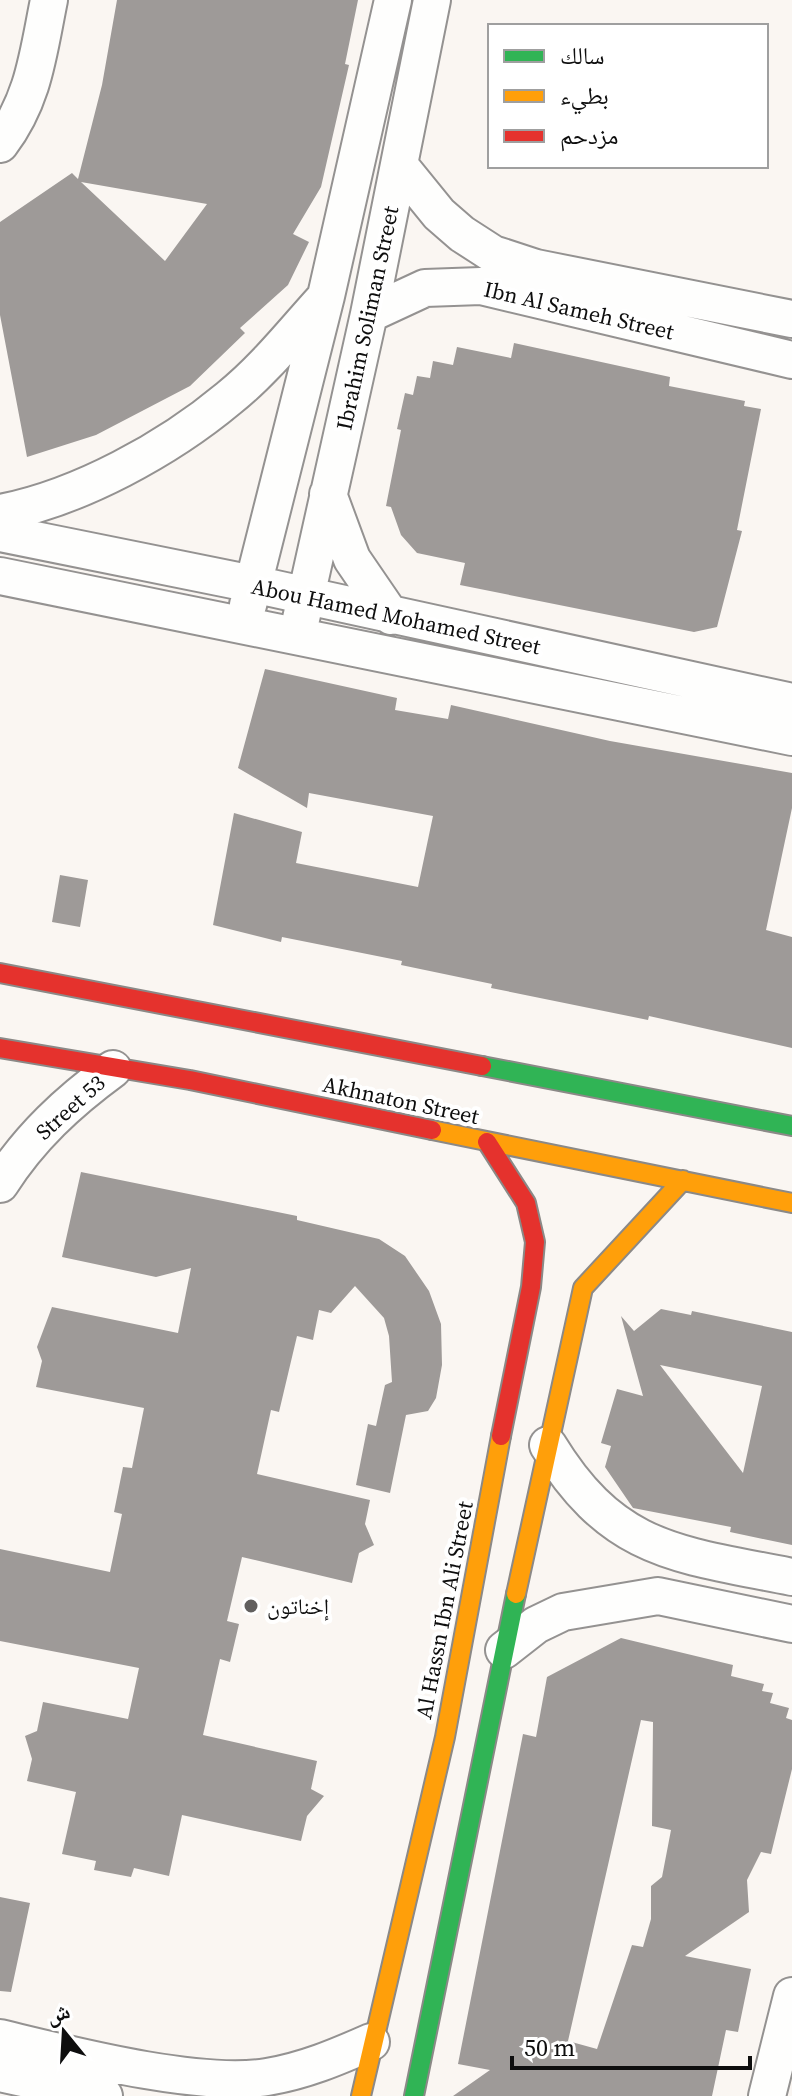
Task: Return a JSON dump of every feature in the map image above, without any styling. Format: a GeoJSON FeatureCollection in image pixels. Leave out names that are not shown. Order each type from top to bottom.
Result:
{"type":"FeatureCollection","features":[{"type":"Feature","properties":{"kind":"street"},"geometry":{"type":"LineString","coordinates":[[0,144],[19,119],[31,88],[49,0]]}},
{"type":"Feature","properties":{"kind":"street","name":"Ibrahim Soliman Street"},"geometry":{"type":"LineString","coordinates":[[243,626],[326,296],[393,0]]}},
{"type":"Feature","properties":{"kind":"street","name":"Ibrahim Soliman Street"},"geometry":{"type":"LineString","coordinates":[[297,636],[369,314],[432,0]]}},
{"type":"Feature","properties":{"kind":"street","name":"Ibn Al Sameh Street"},"geometry":{"type":"LineString","coordinates":[[400,166],[439,214],[493,254],[536,268],[792,319]]}},
{"type":"Feature","properties":{"kind":"street","name":"Ibn Al Sameh Street"},"geometry":{"type":"LineString","coordinates":[[369,314],[425,288],[481,286],[792,360]]}},
{"type":"Feature","properties":{"kind":"street"},"geometry":{"type":"LineString","coordinates":[[0,513],[108,474],[178,437],[232,396],[326,296]]}},
{"type":"Feature","properties":{"kind":"street"},"geometry":{"type":"LineString","coordinates":[[328,494],[352,559],[391,616]]}},
{"type":"Feature","properties":{"kind":"street","name":"Abou Hamed Mohamed Street"},"geometry":{"type":"LineString","coordinates":[[0,533],[253,584],[792,702]]}},
{"type":"Feature","properties":{"kind":"street","name":"Abou Hamed Mohamed Street"},"geometry":{"type":"LineString","coordinates":[[0,576],[792,737]]}},
{"type":"Feature","properties":{"kind":"street","name":"Akhnaton Street"},"geometry":{"type":"LineString","coordinates":[[0,973],[792,1126]]}},
{"type":"Feature","properties":{"kind":"street","name":"Akhnaton Street"},"geometry":{"type":"LineString","coordinates":[[0,1048],[190,1080],[792,1203]]}},
{"type":"Feature","properties":{"kind":"street","name":"Street 53"},"geometry":{"type":"LineString","coordinates":[[0,1184],[44,1127],[76,1096],[113,1069]]}},
{"type":"Feature","properties":{"kind":"street","name":"Al Hassn Ibn Ali Street"},"geometry":{"type":"LineString","coordinates":[[414,2096],[516,1355],[535,1277],[533,1222],[525,1196],[487,1142]]}},
{"type":"Feature","properties":{"kind":"street"},"geometry":{"type":"LineString","coordinates":[[573,1263],[583,1288],[683,1180]]}},
{"type":"Feature","properties":{"kind":"street"},"geometry":{"type":"LineString","coordinates":[[535,1277],[550,1259]]}},
{"type":"Feature","properties":{"kind":"street","name":"Al Hassn Ibn Ali Street"},"geometry":{"type":"LineString","coordinates":[[361,2096],[371,2042],[465,1740],[504,1650],[583,1288]]}},
{"type":"Feature","properties":{"kind":"street"},"geometry":{"type":"LineString","coordinates":[[548,1445],[581,1495],[626,1530],[668,1552],[792,1577]]}},
{"type":"Feature","properties":{"kind":"street"},"geometry":{"type":"LineString","coordinates":[[658,1596],[668,1552]]}},
{"type":"Feature","properties":{"kind":"street"},"geometry":{"type":"LineString","coordinates":[[504,1650],[536,1625],[563,1612],[658,1596],[792,1624]]}},
{"type":"Feature","properties":{"kind":"street"},"geometry":{"type":"LineString","coordinates":[[767,2096],[792,1996]]}},
{"type":"Feature","properties":{"kind":"street"},"geometry":{"type":"LineString","coordinates":[[0,2038],[51,2077],[104,2096]]}},
{"type":"Feature","properties":{"kind":"street"},"geometry":{"type":"LineString","coordinates":[[0,2073],[51,2077],[264,2078],[311,2068],[371,2042]]}},
{"type":"Feature","properties":{"kind":"building"},"geometry":{"type":"Polygon","coordinates":[[[117,0],[358,0],[345,64],[349,65],[321,187],[293,234],[309,242],[288,285],[240,328],[245,333],[190,386],[96,435],[27,457],[0,315],[0,222],[72,173],[78,179],[102,85],[117,0]],[[81,182],[165,261],[207,204],[81,182]]]}},
{"type":"Feature","properties":{"kind":"building"},"geometry":{"type":"Polygon","coordinates":[[[514,343],[670,377],[669,386],[745,401],[744,406],[761,409],[737,530],[742,531],[717,627],[694,632],[460,585],[465,563],[417,553],[401,535],[391,507],[386,506],[405,393],[413,395],[417,376],[430,378],[433,361],[453,365],[457,347],[511,358],[514,343]]]}},
{"type":"Feature","properties":{"kind":"building"},"geometry":{"type":"Polygon","coordinates":[[[265,669],[397,698],[395,710],[448,719],[451,705],[610,741],[792,773],[792,808],[766,930],[792,937],[792,1048],[649,1016],[648,1020],[491,988],[492,984],[401,965],[402,961],[282,937],[281,942],[213,925],[234,813],[302,832],[296,863],[418,887],[433,816],[309,793],[307,808],[238,768],[265,669]]]}},
{"type":"Feature","properties":{"kind":"building"},"geometry":{"type":"Polygon","coordinates":[[[60,875],[88,880],[80,927],[52,922],[60,875]]]}},
{"type":"Feature","properties":{"kind":"building"},"geometry":{"type":"Polygon","coordinates":[[[81,1172],[297,1216],[297,1220],[379,1239],[405,1256],[429,1291],[441,1324],[442,1365],[436,1398],[428,1411],[406,1415],[390,1493],[356,1485],[368,1424],[376,1426],[385,1385],[392,1382],[389,1336],[384,1318],[355,1286],[331,1313],[319,1310],[313,1340],[297,1336],[279,1412],[271,1410],[257,1474],[370,1500],[365,1524],[374,1545],[359,1553],[352,1583],[242,1557],[227,1621],[239,1624],[230,1662],[220,1659],[203,1735],[317,1761],[311,1789],[324,1796],[307,1816],[301,1841],[182,1815],[169,1876],[134,1868],[131,1877],[94,1870],[96,1861],[62,1854],[76,1792],[27,1781],[32,1759],[25,1736],[37,1731],[43,1702],[128,1719],[139,1668],[0,1641],[0,1549],[110,1572],[122,1514],[114,1512],[123,1467],[132,1468],[144,1408],[36,1387],[42,1361],[37,1347],[52,1307],[178,1333],[191,1268],[156,1277],[62,1257],[81,1172]]]}},
{"type":"Feature","properties":{"kind":"building"},"geometry":{"type":"Polygon","coordinates":[[[661,1309],[691,1315],[692,1311],[792,1332],[792,1545],[730,1532],[731,1527],[633,1508],[605,1467],[611,1446],[601,1443],[617,1389],[643,1396],[621,1316],[634,1331],[661,1309]],[[660,1365],[743,1473],[762,1386],[660,1365]]]}},
{"type":"Feature","properties":{"kind":"building"},"geometry":{"type":"Polygon","coordinates":[[[621,1638],[733,1665],[731,1676],[764,1684],[762,1691],[773,1693],[770,1703],[789,1708],[786,1718],[792,1720],[792,1769],[771,1854],[761,1852],[747,1880],[749,1912],[685,1956],[751,1969],[738,2032],[726,2030],[712,2096],[453,2096],[490,2070],[458,2064],[523,1734],[536,1737],[547,1677],[621,1638]],[[641,1720],[568,2041],[597,2049],[632,1945],[643,1947],[651,1919],[651,1886],[662,1877],[671,1830],[652,1826],[653,1722],[641,1720]]]}},
{"type":"Feature","properties":{"kind":"building"},"geometry":{"type":"Polygon","coordinates":[[[0,1897],[30,1903],[11,1992],[0,1991],[0,1897]]]}},
{"type":"Feature","properties":{"kind":"traffic: fast"},"geometry":{"type":"LineString","coordinates":[[482,1066],[792,1126]]}},
{"type":"Feature","properties":{"kind":"traffic: fast"},"geometry":{"type":"LineString","coordinates":[[414,2096],[516,1594]]}},
{"type":"Feature","properties":{"kind":"traffic: slow"},"geometry":{"type":"LineString","coordinates":[[432,1130],[792,1203]]}},
{"type":"Feature","properties":{"kind":"traffic: slow"},"geometry":{"type":"LineString","coordinates":[[516,1594],[583,1288],[683,1180]]}},
{"type":"Feature","properties":{"kind":"traffic: slow"},"geometry":{"type":"LineString","coordinates":[[361,2096],[445,1737],[501,1436]]}},
{"type":"Feature","properties":{"kind":"traffic: jam"},"geometry":{"type":"LineString","coordinates":[[0,973],[482,1066]]}},
{"type":"Feature","properties":{"kind":"traffic: jam"},"geometry":{"type":"LineString","coordinates":[[0,1048],[190,1080],[432,1130]]}},
{"type":"Feature","properties":{"kind":"traffic: jam"},"geometry":{"type":"LineString","coordinates":[[487,1142],[526,1203],[535,1242],[531,1287],[501,1436]]}},
{"type":"Feature","properties":{"kind":"place","name":"إخناتون"},"geometry":{"type":"Point","coordinates":[251,1606]}}]}
